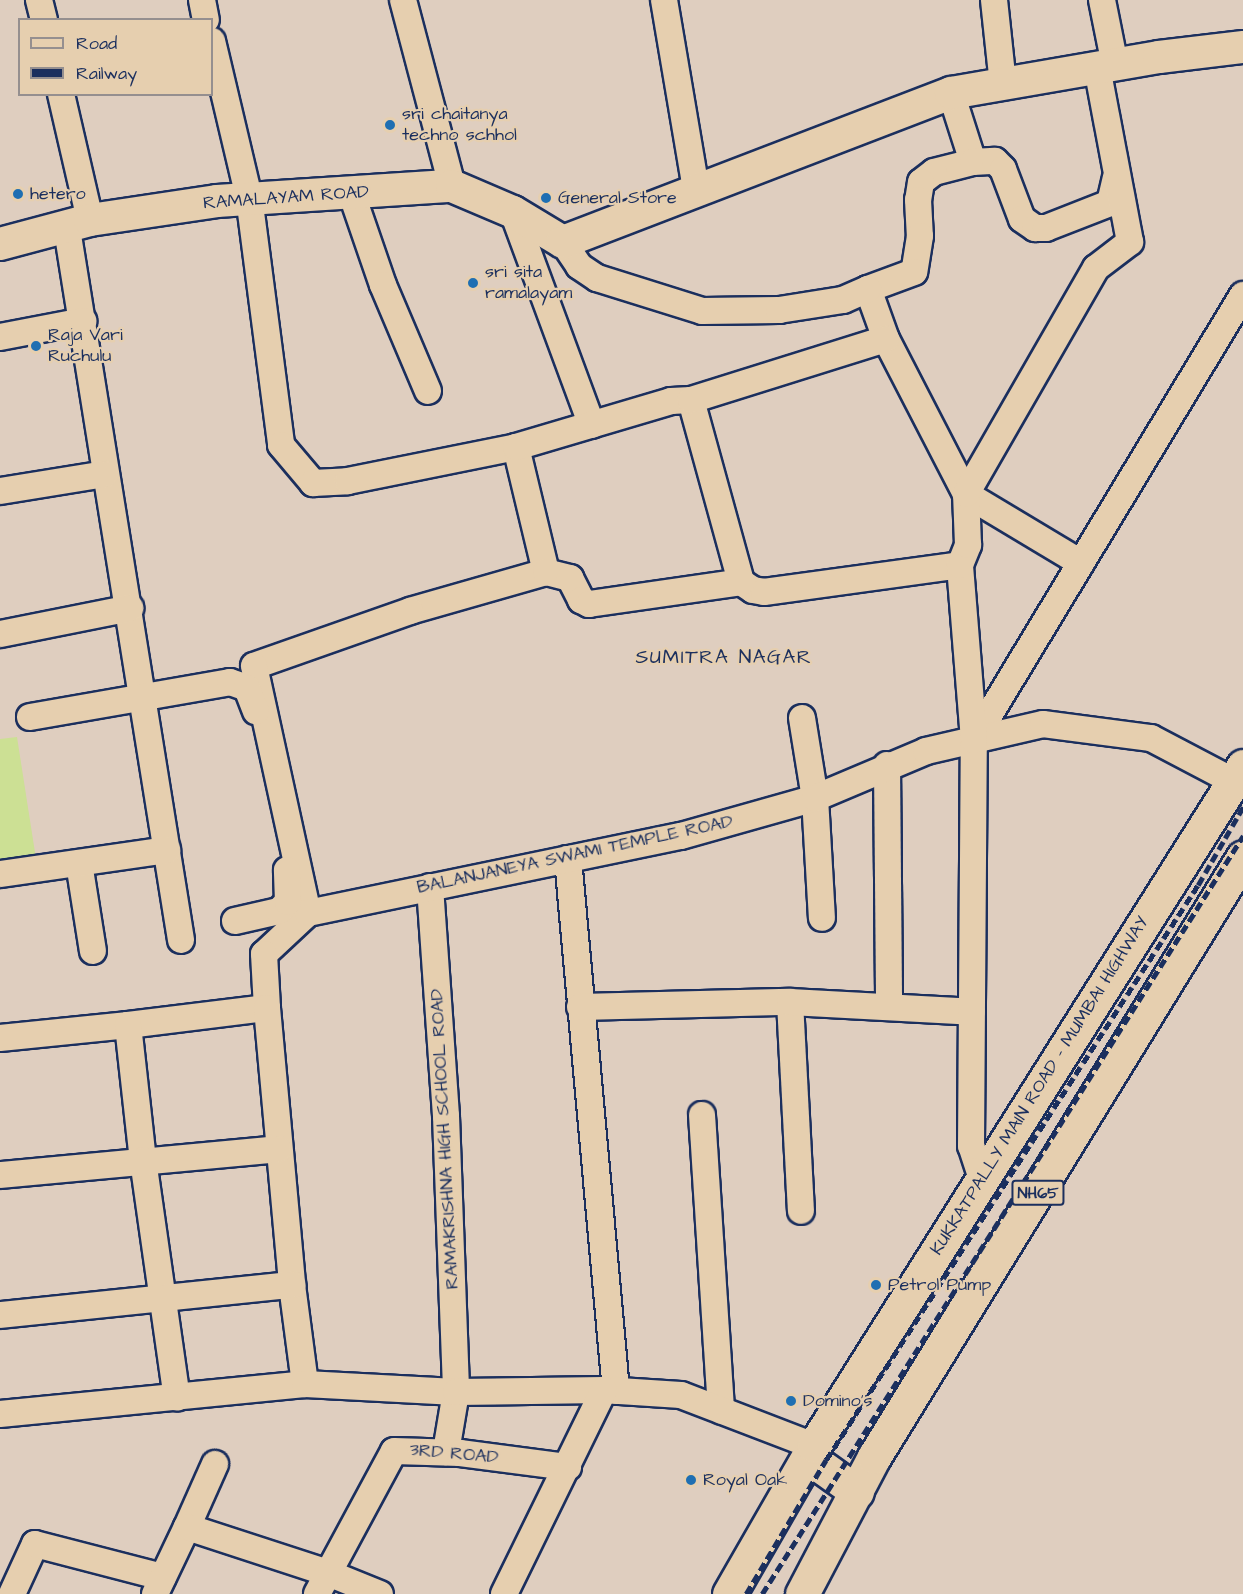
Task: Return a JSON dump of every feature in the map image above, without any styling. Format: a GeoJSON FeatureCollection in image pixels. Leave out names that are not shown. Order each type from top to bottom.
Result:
{"type":"FeatureCollection","features":[{"type":"Feature","properties":{"kind":"highway","name":"KUKKATPALLY MAIN ROAD - MUMBAI HIGHWAY"},"geometry":{"type":"LineString","coordinates":[[729,1594],[811,1451],[1238,773]]}},
{"type":"Feature","properties":{"kind":"highway","name":"NH65"},"geometry":{"type":"LineString","coordinates":[[802,1594],[874,1457],[1243,857]]}},
{"type":"Feature","properties":{"kind":"highway"},"geometry":{"type":"LineString","coordinates":[[811,1451],[857,1492]]}},
{"type":"Feature","properties":{"kind":"street"},"geometry":{"type":"LineString","coordinates":[[39,0],[44,18]]}},
{"type":"Feature","properties":{"kind":"street"},"geometry":{"type":"LineString","coordinates":[[202,0],[206,18]]}},
{"type":"Feature","properties":{"kind":"street"},"geometry":{"type":"LineString","coordinates":[[403,0],[452,186]]}},
{"type":"Feature","properties":{"kind":"street"},"geometry":{"type":"LineString","coordinates":[[664,0],[696,190]]}},
{"type":"Feature","properties":{"kind":"street"},"geometry":{"type":"LineString","coordinates":[[994,0],[1003,84]]}},
{"type":"Feature","properties":{"kind":"street"},"geometry":{"type":"LineString","coordinates":[[966,494],[1096,268],[1130,242],[1116,178],[1102,0]]}},
{"type":"Feature","properties":{"kind":"street"},"geometry":{"type":"LineString","coordinates":[[213,45],[249,197],[281,445],[312,483],[348,481],[516,447],[671,402],[691,400],[886,339]]}},
{"type":"Feature","properties":{"kind":"street"},"geometry":{"type":"LineString","coordinates":[[1116,178],[1110,203],[1046,228],[1035,228],[1022,219],[1002,169],[995,161],[973,162],[934,172],[921,182],[918,200],[920,236],[914,272],[843,300],[779,310],[702,310],[597,278],[579,266],[563,242],[951,93],[1106,66],[1243,47]]}},
{"type":"Feature","properties":{"kind":"street"},"geometry":{"type":"LineString","coordinates":[[951,93],[973,162]]}},
{"type":"Feature","properties":{"kind":"street"},"geometry":{"type":"LineString","coordinates":[[61,96],[79,224],[83,321],[105,474],[130,608],[142,698],[181,940]]}},
{"type":"Feature","properties":{"kind":"street","name":"RAMALAYAM ROAD"},"geometry":{"type":"LineString","coordinates":[[0,244],[79,224],[249,197],[452,186],[513,212],[563,242]]}},
{"type":"Feature","properties":{"kind":"street"},"geometry":{"type":"LineString","coordinates":[[351,192],[383,285],[428,391]]}},
{"type":"Feature","properties":{"kind":"street"},"geometry":{"type":"LineString","coordinates":[[513,212],[592,425]]}},
{"type":"Feature","properties":{"kind":"street"},"geometry":{"type":"LineString","coordinates":[[868,289],[886,339],[966,494],[968,545],[960,565],[974,740],[971,1146],[982,1179]]}},
{"type":"Feature","properties":{"kind":"street"},"geometry":{"type":"LineString","coordinates":[[974,740],[1243,295]]}},
{"type":"Feature","properties":{"kind":"street"},"geometry":{"type":"LineString","coordinates":[[0,337],[83,321]]}},
{"type":"Feature","properties":{"kind":"street"},"geometry":{"type":"LineString","coordinates":[[691,400],[741,582]]}},
{"type":"Feature","properties":{"kind":"street"},"geometry":{"type":"LineString","coordinates":[[516,447],[546,572]]}},
{"type":"Feature","properties":{"kind":"street"},"geometry":{"type":"LineString","coordinates":[[0,491],[105,474]]}},
{"type":"Feature","properties":{"kind":"street"},"geometry":{"type":"LineString","coordinates":[[966,494],[1081,563]]}},
{"type":"Feature","properties":{"kind":"street"},"geometry":{"type":"LineString","coordinates":[[305,1384],[278,1149],[264,954],[308,914],[254,666],[410,611],[546,572],[570,578],[581,600],[589,604],[741,582],[764,592],[960,565]]}},
{"type":"Feature","properties":{"kind":"street"},"geometry":{"type":"LineString","coordinates":[[0,634],[130,608]]}},
{"type":"Feature","properties":{"kind":"street"},"geometry":{"type":"LineString","coordinates":[[30,717],[230,682],[242,683],[254,698],[290,891],[288,902],[279,910],[235,921]]}},
{"type":"Feature","properties":{"kind":"street"},"geometry":{"type":"LineString","coordinates":[[802,718],[815,798],[822,918]]}},
{"type":"Feature","properties":{"kind":"street","name":"BALANJANEYA SWAMI TEMPLE ROAD"},"geometry":{"type":"LineString","coordinates":[[308,914],[681,836],[815,798],[887,765],[974,740],[1043,724],[1151,738],[1238,773]]}},
{"type":"Feature","properties":{"kind":"street"},"geometry":{"type":"LineString","coordinates":[[887,765],[889,1005]]}},
{"type":"Feature","properties":{"kind":"street"},"geometry":{"type":"LineString","coordinates":[[0,874],[167,850]]}},
{"type":"Feature","properties":{"kind":"street"},"geometry":{"type":"LineString","coordinates":[[504,1594],[568,1467],[610,1391],[568,859]]}},
{"type":"Feature","properties":{"kind":"street"},"geometry":{"type":"LineString","coordinates":[[79,863],[93,951]]}},
{"type":"Feature","properties":{"kind":"street","name":"RAMAKRISHNA HIGH SCHOOL ROAD"},"geometry":{"type":"LineString","coordinates":[[430,887],[446,1116],[456,1392],[446,1452]]}},
{"type":"Feature","properties":{"kind":"street"},"geometry":{"type":"LineString","coordinates":[[580,1008],[790,1002],[889,1005],[972,1011]]}},
{"type":"Feature","properties":{"kind":"street"},"geometry":{"type":"LineString","coordinates":[[790,1002],[801,1211]]}},
{"type":"Feature","properties":{"kind":"street"},"geometry":{"type":"LineString","coordinates":[[0,1038],[267,1008]]}},
{"type":"Feature","properties":{"kind":"street"},"geometry":{"type":"LineString","coordinates":[[128,1025],[143,1160],[165,1298],[177,1398]]}},
{"type":"Feature","properties":{"kind":"street"},"geometry":{"type":"LineString","coordinates":[[702,1115],[720,1410]]}},
{"type":"Feature","properties":{"kind":"street"},"geometry":{"type":"LineString","coordinates":[[0,1175],[278,1149]]}},
{"type":"Feature","properties":{"kind":"street"},"geometry":{"type":"LineString","coordinates":[[0,1315],[292,1286]]}},
{"type":"Feature","properties":{"kind":"street"},"geometry":{"type":"LineString","coordinates":[[0,1414],[305,1384],[456,1392],[610,1391],[681,1395],[811,1451]]}},
{"type":"Feature","properties":{"kind":"street","name":"3RD ROAD"},"geometry":{"type":"LineString","coordinates":[[322,1583],[388,1457],[405,1449],[568,1467]]}},
{"type":"Feature","properties":{"kind":"street"},"geometry":{"type":"LineString","coordinates":[[12,1594],[35,1544],[159,1585],[215,1464]]}},
{"type":"Feature","properties":{"kind":"street"},"geometry":{"type":"LineString","coordinates":[[187,1527],[322,1583],[380,1594]]}},
{"type":"Feature","properties":{"kind":"green space"},"geometry":{"type":"Polygon","coordinates":[[[17,737],[36,859],[0,864],[0,739],[17,737]]]}},
{"type":"Feature","properties":{"kind":"railway"},"geometry":{"type":"LineString","coordinates":[[746,1594],[826,1460],[1198,885],[1243,807]]}},
{"type":"Feature","properties":{"kind":"railway"},"geometry":{"type":"LineString","coordinates":[[762,1594],[1243,836]]}},
{"type":"Feature","properties":{"kind":"place","name":"sri chaitanya techno schhol"},"geometry":{"type":"Point","coordinates":[390,125]}},
{"type":"Feature","properties":{"kind":"place","name":"hetero"},"geometry":{"type":"Point","coordinates":[18,194]}},
{"type":"Feature","properties":{"kind":"place","name":"General Store"},"geometry":{"type":"Point","coordinates":[546,198]}},
{"type":"Feature","properties":{"kind":"place","name":"sri sita ramalayam"},"geometry":{"type":"Point","coordinates":[473,283]}},
{"type":"Feature","properties":{"kind":"place","name":"Raja Vari Ruchulu"},"geometry":{"type":"Point","coordinates":[36,346]}},
{"type":"Feature","properties":{"kind":"place","name":"Petrol Pump"},"geometry":{"type":"Point","coordinates":[876,1285]}},
{"type":"Feature","properties":{"kind":"place","name":"Domino's"},"geometry":{"type":"Point","coordinates":[791,1401]}},
{"type":"Feature","properties":{"kind":"place","name":"Royal Oak"},"geometry":{"type":"Point","coordinates":[691,1480]}},
{"type":"Feature","properties":{"kind":"district","name":"SUMITRA NAGAR"},"geometry":{"type":"Point","coordinates":[724,657]}}]}
